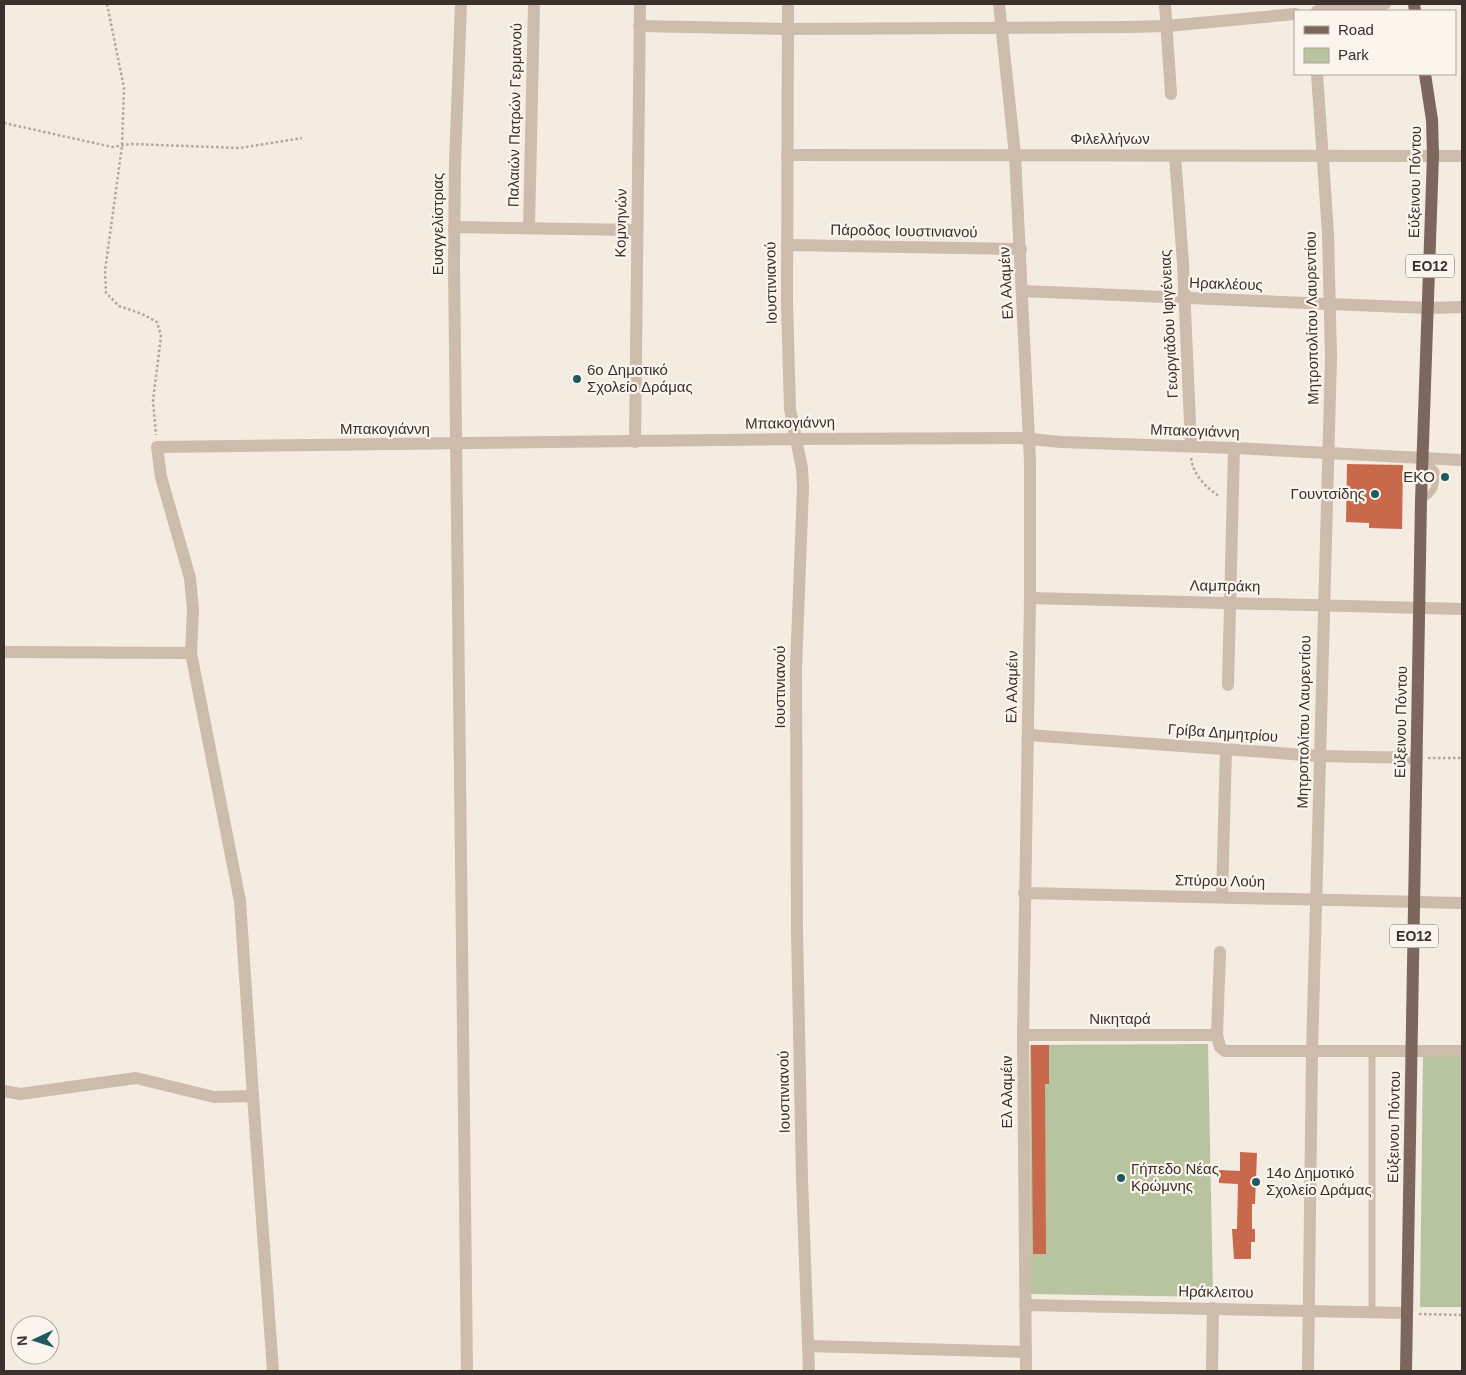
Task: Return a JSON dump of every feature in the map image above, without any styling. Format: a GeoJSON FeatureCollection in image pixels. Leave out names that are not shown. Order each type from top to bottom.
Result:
{"type":"FeatureCollection","features":[{"type":"Feature","properties":{"kind":"main road","name":"Εύξεινου Πόντου"},"geometry":{"type":"LineString","coordinates":[[1406,1371],[1421,501],[1433,155],[1432,120],[1425,75]]}},
{"type":"Feature","properties":{"kind":"street","name":"Ευαγγελίστριας"},"geometry":{"type":"LineString","coordinates":[[461,4],[454,226],[467,1371]]}},
{"type":"Feature","properties":{"kind":"street","name":"Παλαιών Πατρών Γερμανού"},"geometry":{"type":"LineString","coordinates":[[529,228],[534,4]]}},
{"type":"Feature","properties":{"kind":"street","name":"Κομνηνών"},"geometry":{"type":"LineString","coordinates":[[635,442],[640,4]]}},
{"type":"Feature","properties":{"kind":"street","name":"Ιουστινιανού"},"geometry":{"type":"LineString","coordinates":[[788,4],[787,245],[790,409],[802,468],[802,528],[796,631],[797,930],[802,1179],[809,1371]]}},
{"type":"Feature","properties":{"kind":"street","name":"Ελ Αλαμέιν"},"geometry":{"type":"LineString","coordinates":[[999,4],[1015,155],[1029,439],[1030,598],[1023,1035],[1026,1371]]}},
{"type":"Feature","properties":{"kind":"street"},"geometry":{"type":"LineString","coordinates":[[1165,4],[1171,94]]}},
{"type":"Feature","properties":{"kind":"street"},"geometry":{"type":"LineString","coordinates":[[1327,10],[1386,4]]}},
{"type":"Feature","properties":{"kind":"street"},"geometry":{"type":"LineString","coordinates":[[639,26],[788,29],[1002,29],[1167,26],[1294,14]]}},
{"type":"Feature","properties":{"kind":"street","name":"Μητροπολίτου Λαυρεντίου"},"geometry":{"type":"LineString","coordinates":[[1308,1371],[1312,1052],[1323,605],[1329,453],[1330,304],[1317,75]]}},
{"type":"Feature","properties":{"kind":"street","name":"Φιλελλήνων"},"geometry":{"type":"LineString","coordinates":[[787,154],[1462,156]]}},
{"type":"Feature","properties":{"kind":"street","name":"Γεωργιάδου Ιφιγένειας"},"geometry":{"type":"LineString","coordinates":[[1175,156],[1191,446]]}},
{"type":"Feature","properties":{"kind":"street"},"geometry":{"type":"LineString","coordinates":[[454,226],[637,230]]}},
{"type":"Feature","properties":{"kind":"street","name":"Πάροδος Ιουστινιανού"},"geometry":{"type":"LineString","coordinates":[[787,245],[1021,249]]}},
{"type":"Feature","properties":{"kind":"street","name":"Ηρακλέους"},"geometry":{"type":"LineString","coordinates":[[1023,291],[1429,308],[1462,307]]}},
{"type":"Feature","properties":{"kind":"street","name":"Μπακογιάννη"},"geometry":{"type":"LineString","coordinates":[[157,447],[457,445],[796,439],[1029,439],[1462,460]]}},
{"type":"Feature","properties":{"kind":"street"},"geometry":{"type":"LineString","coordinates":[[157,447],[161,477],[188,569],[192,590],[191,653],[240,901],[273,1371]]}},
{"type":"Feature","properties":{"kind":"street"},"geometry":{"type":"LineString","coordinates":[[1228,685],[1234,448]]}},
{"type":"Feature","properties":{"kind":"street","name":"Λαμπράκη"},"geometry":{"type":"LineString","coordinates":[[1030,598],[1462,609]]}},
{"type":"Feature","properties":{"kind":"street"},"geometry":{"type":"LineString","coordinates":[[4,652],[191,653]]}},
{"type":"Feature","properties":{"kind":"street","name":"Γρίβα Δημητρίου"},"geometry":{"type":"LineString","coordinates":[[1028,735],[1320,756],[1417,758]]}},
{"type":"Feature","properties":{"kind":"street"},"geometry":{"type":"LineString","coordinates":[[1222,897],[1226,749]]}},
{"type":"Feature","properties":{"kind":"street","name":"Σπύρου Λούη"},"geometry":{"type":"LineString","coordinates":[[1024,893],[1462,904]]}},
{"type":"Feature","properties":{"kind":"street"},"geometry":{"type":"LineString","coordinates":[[1220,952],[1217,1035],[1223,1050],[1234,1052],[1462,1051]]}},
{"type":"Feature","properties":{"kind":"street","name":"Νικηταρά"},"geometry":{"type":"LineString","coordinates":[[1023,1035],[1217,1035]]}},
{"type":"Feature","properties":{"kind":"street"},"geometry":{"type":"LineString","coordinates":[[4,1091],[20,1094],[136,1078],[214,1097],[253,1096]]}},
{"type":"Feature","properties":{"kind":"street","name":"Ηράκλειτου"},"geometry":{"type":"LineString","coordinates":[[1025,1305],[1407,1313]]}},
{"type":"Feature","properties":{"kind":"street"},"geometry":{"type":"LineString","coordinates":[[1212,1308],[1212,1371]]}},
{"type":"Feature","properties":{"kind":"street"},"geometry":{"type":"LineString","coordinates":[[808,1346],[1026,1352]]}},
{"type":"Feature","properties":{"kind":"lane"},"geometry":{"type":"LineString","coordinates":[[1372,1052],[1372,1312]]}},
{"type":"Feature","properties":{"kind":"path"},"geometry":{"type":"LineString","coordinates":[[107,4],[124,88],[122,146],[105,271],[106,294],[119,306],[142,314],[157,322],[161,336],[153,401],[157,447]]}},
{"type":"Feature","properties":{"kind":"path"},"geometry":{"type":"LineString","coordinates":[[4,123],[101,146],[131,144],[240,148],[302,138]]}},
{"type":"Feature","properties":{"kind":"path"},"geometry":{"type":"LineString","coordinates":[[1191,446],[1192,466],[1198,477],[1208,489],[1221,497],[1233,500]]}},
{"type":"Feature","properties":{"kind":"path"},"geometry":{"type":"LineString","coordinates":[[1417,758],[1462,758]]}},
{"type":"Feature","properties":{"kind":"path"},"geometry":{"type":"LineString","coordinates":[[1407,1313],[1462,1315]]}},
{"type":"Feature","properties":{"kind":"green space","name":"Γήπεδο Νέας Κρώμνης"},"geometry":{"type":"Polygon","coordinates":[[[1208,1044],[1213,1297],[1031,1294],[1030,1045],[1208,1044]]]}},
{"type":"Feature","properties":{"kind":"green space"},"geometry":{"type":"Polygon","coordinates":[[[1423,1054],[1462,1055],[1462,1307],[1420,1307],[1423,1054]]]}},
{"type":"Feature","properties":{"kind":"building","name":"Γουντσίδης"},"geometry":{"type":"Polygon","coordinates":[[[1347,464],[1403,465],[1402,529],[1369,528],[1369,523],[1346,522],[1347,464]]]}},
{"type":"Feature","properties":{"kind":"building"},"geometry":{"type":"Polygon","coordinates":[[[1031,1045],[1049,1045],[1049,1084],[1045,1084],[1046,1254],[1033,1254],[1031,1045]]]}},
{"type":"Feature","properties":{"kind":"building"},"geometry":{"type":"Polygon","coordinates":[[[1240,1152],[1257,1153],[1255,1204],[1252,1204],[1252,1229],[1255,1229],[1255,1242],[1251,1242],[1251,1259],[1234,1259],[1232,1229],[1237,1229],[1238,1184],[1219,1183],[1219,1170],[1240,1171],[1240,1152]]]}},
{"type":"Feature","properties":{"kind":"place","name":"6o Δημοτικό Σχολείο Δράμας"},"geometry":{"type":"Point","coordinates":[577,379]}},
{"type":"Feature","properties":{"kind":"place","name":"EKO"},"geometry":{"type":"Point","coordinates":[1445,477]}},
{"type":"Feature","properties":{"kind":"place","name":"Γουντσίδης"},"geometry":{"type":"Point","coordinates":[1375,494]}},
{"type":"Feature","properties":{"kind":"place","name":"Γήπεδο Νέας Κρώμνης"},"geometry":{"type":"Point","coordinates":[1121,1178]}},
{"type":"Feature","properties":{"kind":"place","name":"14ο Δημοτικό Σχολείο Δράμας"},"geometry":{"type":"Point","coordinates":[1256,1182]}}]}
